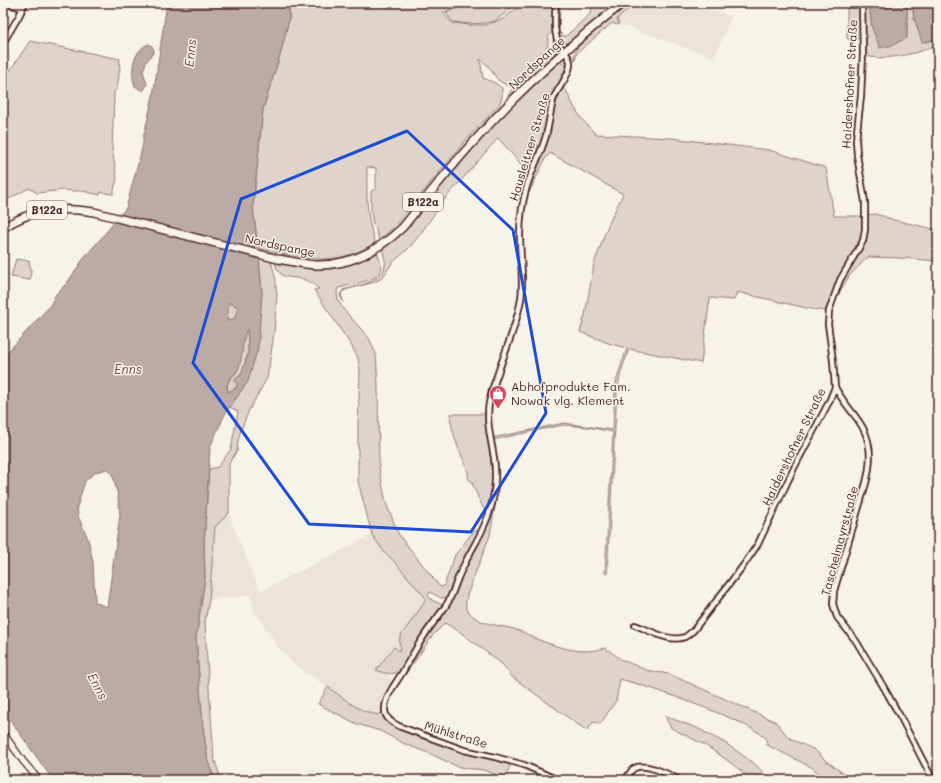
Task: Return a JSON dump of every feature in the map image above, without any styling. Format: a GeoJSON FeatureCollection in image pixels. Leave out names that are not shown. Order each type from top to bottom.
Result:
{"type":"FeatureCollection","features":[{"type":"Feature","properties":{"kind":"main road","name":"Nordspange"},"geometry":{"type":"LineString","coordinates":[[3,228],[22,217],[44,211],[68,209],[94,212],[278,259],[304,264],[315,265],[348,261],[367,254],[385,243],[403,227],[456,161],[495,118],[564,52],[623,3]]}},
{"type":"Feature","properties":{"kind":"street"},"geometry":{"type":"LineString","coordinates":[[5,3],[22,8]]}},
{"type":"Feature","properties":{"kind":"street"},"geometry":{"type":"LineString","coordinates":[[3,43],[25,3]]}},
{"type":"Feature","properties":{"kind":"street","name":"Hausleitner Straße"},"geometry":{"type":"LineString","coordinates":[[396,681],[425,633],[440,615],[448,602],[463,566],[483,527],[492,503],[495,473],[494,456],[488,421],[489,403],[513,330],[522,293],[523,276],[520,237],[523,205],[528,181],[545,139],[553,100],[569,70],[570,61],[558,44],[556,36],[556,3]]}},
{"type":"Feature","properties":{"kind":"street","name":"Haidershofner Straße"},"geometry":{"type":"LineString","coordinates":[[635,625],[661,636],[671,638],[685,637],[693,631],[744,566],[758,544],[791,474],[829,402],[835,386],[828,324],[829,311],[840,280],[863,241],[865,230],[865,202],[856,155],[863,53],[862,3]]}},
{"type":"Feature","properties":{"kind":"street","name":"Taschelmayrstraße"},"geometry":{"type":"LineString","coordinates":[[835,386],[841,399],[862,428],[869,443],[870,456],[869,472],[834,591],[834,608],[837,617],[856,641],[894,704],[933,780]]}},
{"type":"Feature","properties":{"kind":"street","name":"Mühlstraße"},"geometry":{"type":"LineString","coordinates":[[396,681],[388,696],[385,708],[387,718],[392,722],[401,727],[464,750],[524,765],[558,780]]}},
{"type":"Feature","properties":{"kind":"street"},"geometry":{"type":"LineString","coordinates":[[3,732],[23,761],[39,780]]}},
{"type":"Feature","properties":{"kind":"street"},"geometry":{"type":"LineString","coordinates":[[625,780],[633,769],[643,766],[670,775],[679,780]]}},
{"type":"Feature","properties":{"kind":"highlighted area"},"geometry":{"type":"Polygon","coordinates":[[[407,131],[513,230],[546,413],[471,532],[309,524],[193,363],[241,199],[407,131]]]}},
{"type":"Feature","properties":{"kind":"shaded area"},"geometry":{"type":"Polygon","coordinates":[[[289,3],[466,3],[443,13],[452,23],[486,25],[503,19],[524,3],[553,3],[554,30],[549,37],[547,48],[511,85],[506,85],[498,80],[488,66],[480,59],[483,78],[502,88],[502,98],[499,105],[466,140],[390,231],[379,240],[373,225],[371,211],[371,191],[376,189],[376,168],[367,167],[368,210],[370,227],[375,243],[360,251],[345,256],[317,259],[303,258],[258,248],[253,207],[263,109],[281,52],[289,19],[289,3]]]}},
{"type":"Feature","properties":{"kind":"shaded area"},"geometry":{"type":"Polygon","coordinates":[[[473,3],[477,3],[479,7],[488,3],[522,3],[513,7],[495,21],[486,23],[470,24],[453,22],[446,13],[473,3]]]}},
{"type":"Feature","properties":{"kind":"shaded area"},"geometry":{"type":"Polygon","coordinates":[[[558,3],[560,3],[559,32],[563,36],[566,36],[590,14],[592,8],[584,4],[566,3],[618,3],[567,43],[563,42],[560,38],[557,23],[558,3]]]}},
{"type":"Feature","properties":{"kind":"shaded area"},"geometry":{"type":"Polygon","coordinates":[[[629,3],[636,3],[617,19],[619,24],[617,25],[612,23],[577,53],[575,61],[574,57],[578,47],[629,3]]]}},
{"type":"Feature","properties":{"kind":"shaded area"},"geometry":{"type":"Polygon","coordinates":[[[636,3],[694,3],[731,17],[715,58],[619,24],[617,19],[636,3]]]}},
{"type":"Feature","properties":{"kind":"shaded area"},"geometry":{"type":"Polygon","coordinates":[[[847,3],[869,3],[872,28],[907,38],[907,3],[912,3],[914,18],[927,42],[938,37],[938,44],[912,54],[902,56],[883,58],[865,56],[865,37],[849,40],[847,38],[847,3]]]}},
{"type":"Feature","properties":{"kind":"shaded area"},"geometry":{"type":"Polygon","coordinates":[[[928,3],[938,3],[938,12],[931,9],[928,3]]]}},
{"type":"Feature","properties":{"kind":"shaded area"},"geometry":{"type":"Polygon","coordinates":[[[553,39],[556,51],[554,55],[531,78],[395,230],[467,144],[504,104],[514,86],[551,50],[553,39]]]}},
{"type":"Feature","properties":{"kind":"shaded area"},"geometry":{"type":"Polygon","coordinates":[[[30,41],[120,59],[117,89],[114,92],[112,149],[117,178],[113,194],[101,192],[100,195],[83,191],[64,190],[37,193],[29,188],[3,202],[3,81],[30,41]]]}},
{"type":"Feature","properties":{"kind":"shaded area"},"geometry":{"type":"Polygon","coordinates":[[[560,62],[564,63],[566,67],[551,99],[540,147],[528,172],[498,138],[444,200],[419,236],[407,250],[392,263],[383,277],[375,282],[343,291],[341,294],[343,302],[340,295],[343,290],[362,285],[380,276],[385,263],[382,249],[395,239],[479,139],[526,91],[560,62]]]}},
{"type":"Feature","properties":{"kind":"shaded area"},"geometry":{"type":"Polygon","coordinates":[[[562,88],[566,90],[582,120],[596,134],[671,138],[769,150],[826,168],[834,216],[863,216],[874,214],[938,230],[938,261],[868,257],[850,275],[835,299],[825,311],[737,292],[734,300],[710,298],[701,363],[629,349],[621,372],[617,391],[607,574],[605,573],[613,432],[587,427],[564,425],[493,440],[492,438],[564,423],[613,430],[615,389],[627,348],[611,344],[580,332],[585,315],[594,264],[608,225],[623,194],[550,153],[545,159],[526,199],[547,140],[555,106],[562,88]]]}},
{"type":"Feature","properties":{"kind":"shaded area"},"geometry":{"type":"Polygon","coordinates":[[[377,252],[382,267],[377,276],[338,288],[337,292],[338,301],[369,338],[376,354],[379,468],[386,503],[399,535],[440,587],[444,586],[455,555],[472,533],[481,528],[461,566],[447,598],[441,598],[430,592],[428,596],[432,600],[442,605],[437,615],[425,629],[405,665],[399,672],[391,674],[376,670],[394,647],[399,651],[401,648],[399,643],[400,637],[424,603],[425,597],[393,560],[385,553],[372,535],[358,481],[360,371],[358,358],[314,290],[319,289],[307,281],[286,277],[279,273],[275,262],[308,267],[377,252]]]}},
{"type":"Feature","properties":{"kind":"shaded area"},"geometry":{"type":"Polygon","coordinates":[[[259,258],[271,261],[276,280],[277,294],[274,333],[269,367],[267,378],[249,410],[241,430],[237,451],[229,463],[229,513],[215,527],[209,600],[205,621],[214,758],[221,780],[215,780],[208,762],[203,727],[196,638],[205,578],[204,544],[209,469],[218,467],[231,449],[238,412],[230,407],[248,381],[262,293],[259,258]]]}},
{"type":"Feature","properties":{"kind":"shaded area"},"geometry":{"type":"Polygon","coordinates":[[[16,259],[29,261],[31,270],[30,280],[11,277],[16,259]]]}},
{"type":"Feature","properties":{"kind":"shaded area"},"geometry":{"type":"Polygon","coordinates":[[[228,302],[238,307],[235,319],[227,321],[228,302]]]}},
{"type":"Feature","properties":{"kind":"shaded area"},"geometry":{"type":"Polygon","coordinates":[[[247,327],[248,354],[241,375],[234,380],[237,384],[236,388],[228,392],[228,382],[238,367],[247,327]]]}},
{"type":"Feature","properties":{"kind":"shaded area"},"geometry":{"type":"Polygon","coordinates":[[[450,414],[485,414],[493,471],[492,491],[487,510],[483,508],[468,477],[467,467],[458,447],[451,424],[450,414]]]}},
{"type":"Feature","properties":{"kind":"shaded area"},"geometry":{"type":"Polygon","coordinates":[[[497,495],[490,535],[467,595],[466,608],[473,616],[478,620],[514,629],[539,640],[563,648],[588,651],[605,648],[622,660],[646,670],[669,674],[776,722],[788,737],[815,750],[824,759],[852,780],[827,780],[811,767],[767,745],[766,738],[746,725],[686,701],[620,679],[616,701],[600,724],[593,722],[587,731],[512,677],[502,664],[460,632],[445,623],[433,635],[391,695],[387,708],[391,720],[387,714],[386,707],[388,700],[391,693],[409,667],[428,632],[450,603],[466,564],[488,524],[497,495]]]}},
{"type":"Feature","properties":{"kind":"shaded area"},"geometry":{"type":"Polygon","coordinates":[[[229,513],[234,529],[260,591],[372,535],[385,553],[393,560],[425,597],[424,603],[400,637],[401,648],[399,651],[394,647],[382,673],[389,674],[392,683],[383,712],[378,715],[364,711],[351,704],[292,663],[278,647],[254,610],[250,594],[240,597],[209,600],[215,527],[229,513]]]}},
{"type":"Feature","properties":{"kind":"shaded area"},"geometry":{"type":"Polygon","coordinates":[[[328,687],[351,704],[364,711],[378,715],[383,712],[397,726],[511,763],[505,778],[484,770],[456,766],[405,744],[380,731],[357,724],[318,704],[328,687]]]}},
{"type":"Feature","properties":{"kind":"shaded area"},"geometry":{"type":"Polygon","coordinates":[[[665,716],[697,728],[725,743],[754,763],[770,780],[753,780],[705,745],[671,728],[665,716]]]}},
{"type":"Feature","properties":{"kind":"water","name":"Enns"},"geometry":{"type":"Polygon","coordinates":[[[167,3],[289,3],[289,19],[281,52],[263,109],[253,207],[262,293],[258,348],[248,381],[225,414],[210,447],[204,544],[205,578],[196,638],[203,727],[208,762],[215,780],[53,780],[3,710],[3,357],[49,307],[56,294],[67,283],[86,255],[126,208],[143,144],[153,96],[167,3]],[[229,302],[227,321],[235,318],[238,307],[229,302]],[[247,329],[239,368],[228,382],[228,392],[236,388],[237,384],[234,380],[241,375],[248,354],[247,329]],[[107,469],[96,472],[85,481],[77,507],[78,516],[88,539],[93,562],[95,602],[107,607],[120,515],[118,496],[113,476],[107,469]]]}},
{"type":"Feature","properties":{"kind":"water"},"geometry":{"type":"Polygon","coordinates":[[[869,3],[907,3],[907,38],[893,45],[880,48],[872,28],[869,3]]]}},
{"type":"Feature","properties":{"kind":"water"},"geometry":{"type":"Polygon","coordinates":[[[912,3],[928,3],[931,9],[938,12],[938,37],[930,41],[922,42],[914,18],[912,3]]]}},
{"type":"Feature","properties":{"kind":"water"},"geometry":{"type":"Polygon","coordinates":[[[148,44],[152,46],[154,52],[146,62],[143,71],[147,84],[144,90],[141,90],[135,86],[133,81],[133,69],[139,52],[148,44]]]}},
{"type":"Feature","properties":{"kind":"pier"},"geometry":{"type":"Polygon","coordinates":[[[118,214],[260,249],[261,258],[112,221],[118,214]]]}},
{"type":"Feature","properties":{"kind":"place","name":"Abhofprodukte Fam. Nowak vlg. Klement"},"geometry":{"type":"Point","coordinates":[498,409]}}]}
